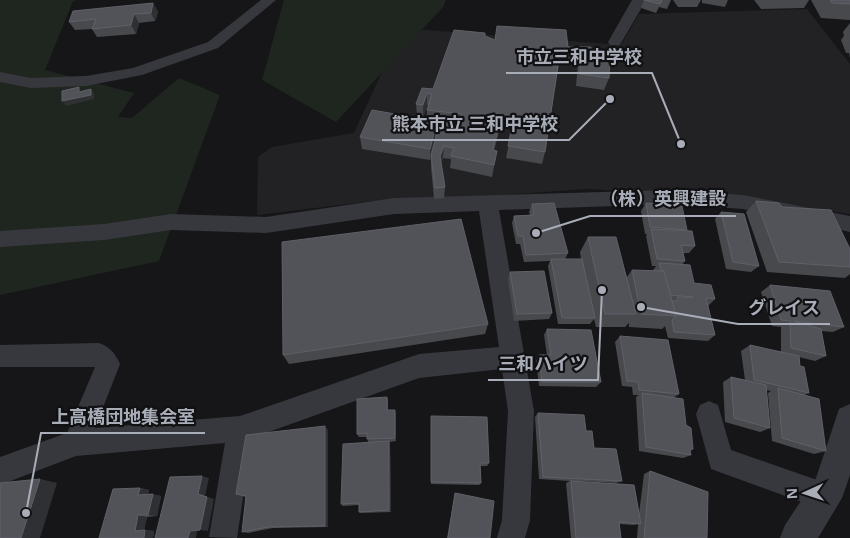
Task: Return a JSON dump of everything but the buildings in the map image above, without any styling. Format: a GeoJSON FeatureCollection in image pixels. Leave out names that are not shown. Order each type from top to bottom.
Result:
{"type":"FeatureCollection","features":[{"type":"Feature","properties":{"kind":"street"},"geometry":{"type":"LineString","coordinates":[[0,77],[31,83],[68,82],[86,81],[136,72],[214,45],[269,0]]}},
{"type":"Feature","properties":{"kind":"street"},"geometry":{"type":"LineString","coordinates":[[615,42],[638,0]]}},
{"type":"Feature","properties":{"kind":"street"},"geometry":{"type":"LineString","coordinates":[[0,239],[104,232],[171,222],[266,225],[394,206],[671,197],[743,202],[850,224]]}},
{"type":"Feature","properties":{"kind":"street"},"geometry":{"type":"LineString","coordinates":[[488,203],[521,411],[516,520],[511,538]]}},
{"type":"Feature","properties":{"kind":"street"},"geometry":{"type":"LineString","coordinates":[[0,356],[99,354],[108,364],[76,443]]}},
{"type":"Feature","properties":{"kind":"street"},"geometry":{"type":"LineString","coordinates":[[0,471],[76,443],[240,429],[419,366],[512,357]]}},
{"type":"Feature","properties":{"kind":"street"},"geometry":{"type":"LineString","coordinates":[[709,414],[720,460],[824,496]]}},
{"type":"Feature","properties":{"kind":"street"},"geometry":{"type":"LineString","coordinates":[[798,538],[830,486],[850,420]]}},
{"type":"Feature","properties":{"kind":"street"},"geometry":{"type":"LineString","coordinates":[[223,537],[240,429]]}},
{"type":"Feature","properties":{"kind":"shaded area"},"geometry":{"type":"Polygon","coordinates":[[[0,0],[78,0],[73,1],[45,70],[134,93],[118,117],[132,118],[179,78],[220,95],[159,261],[0,295],[0,0]]]}},
{"type":"Feature","properties":{"kind":"shaded area"},"geometry":{"type":"Polygon","coordinates":[[[284,0],[446,0],[443,7],[336,122],[262,80],[284,0]]]}},
{"type":"Feature","properties":{"kind":"shaded area"},"geometry":{"type":"Polygon","coordinates":[[[807,9],[850,64],[850,214],[712,196],[585,189],[452,199],[382,200],[257,215],[258,157],[272,147],[354,133],[402,28],[621,45],[639,14],[807,9]]]}},
{"type":"Feature","properties":{"kind":"place","name":"熊本市立 三和中学校"},"geometry":{"type":"Point","coordinates":[610,99]}},
{"type":"Feature","properties":{"kind":"place","name":"市立三和中学校"},"geometry":{"type":"Point","coordinates":[681,144]}},
{"type":"Feature","properties":{"kind":"place","name":"（株）英興建設"},"geometry":{"type":"Point","coordinates":[536,233]}},
{"type":"Feature","properties":{"kind":"place","name":"三和ハイツ"},"geometry":{"type":"Point","coordinates":[602,290]}},
{"type":"Feature","properties":{"kind":"place","name":"グレイス"},"geometry":{"type":"Point","coordinates":[641,307]}},
{"type":"Feature","properties":{"kind":"place","name":"上高橋団地集会室"},"geometry":{"type":"Point","coordinates":[26,513]}}]}
